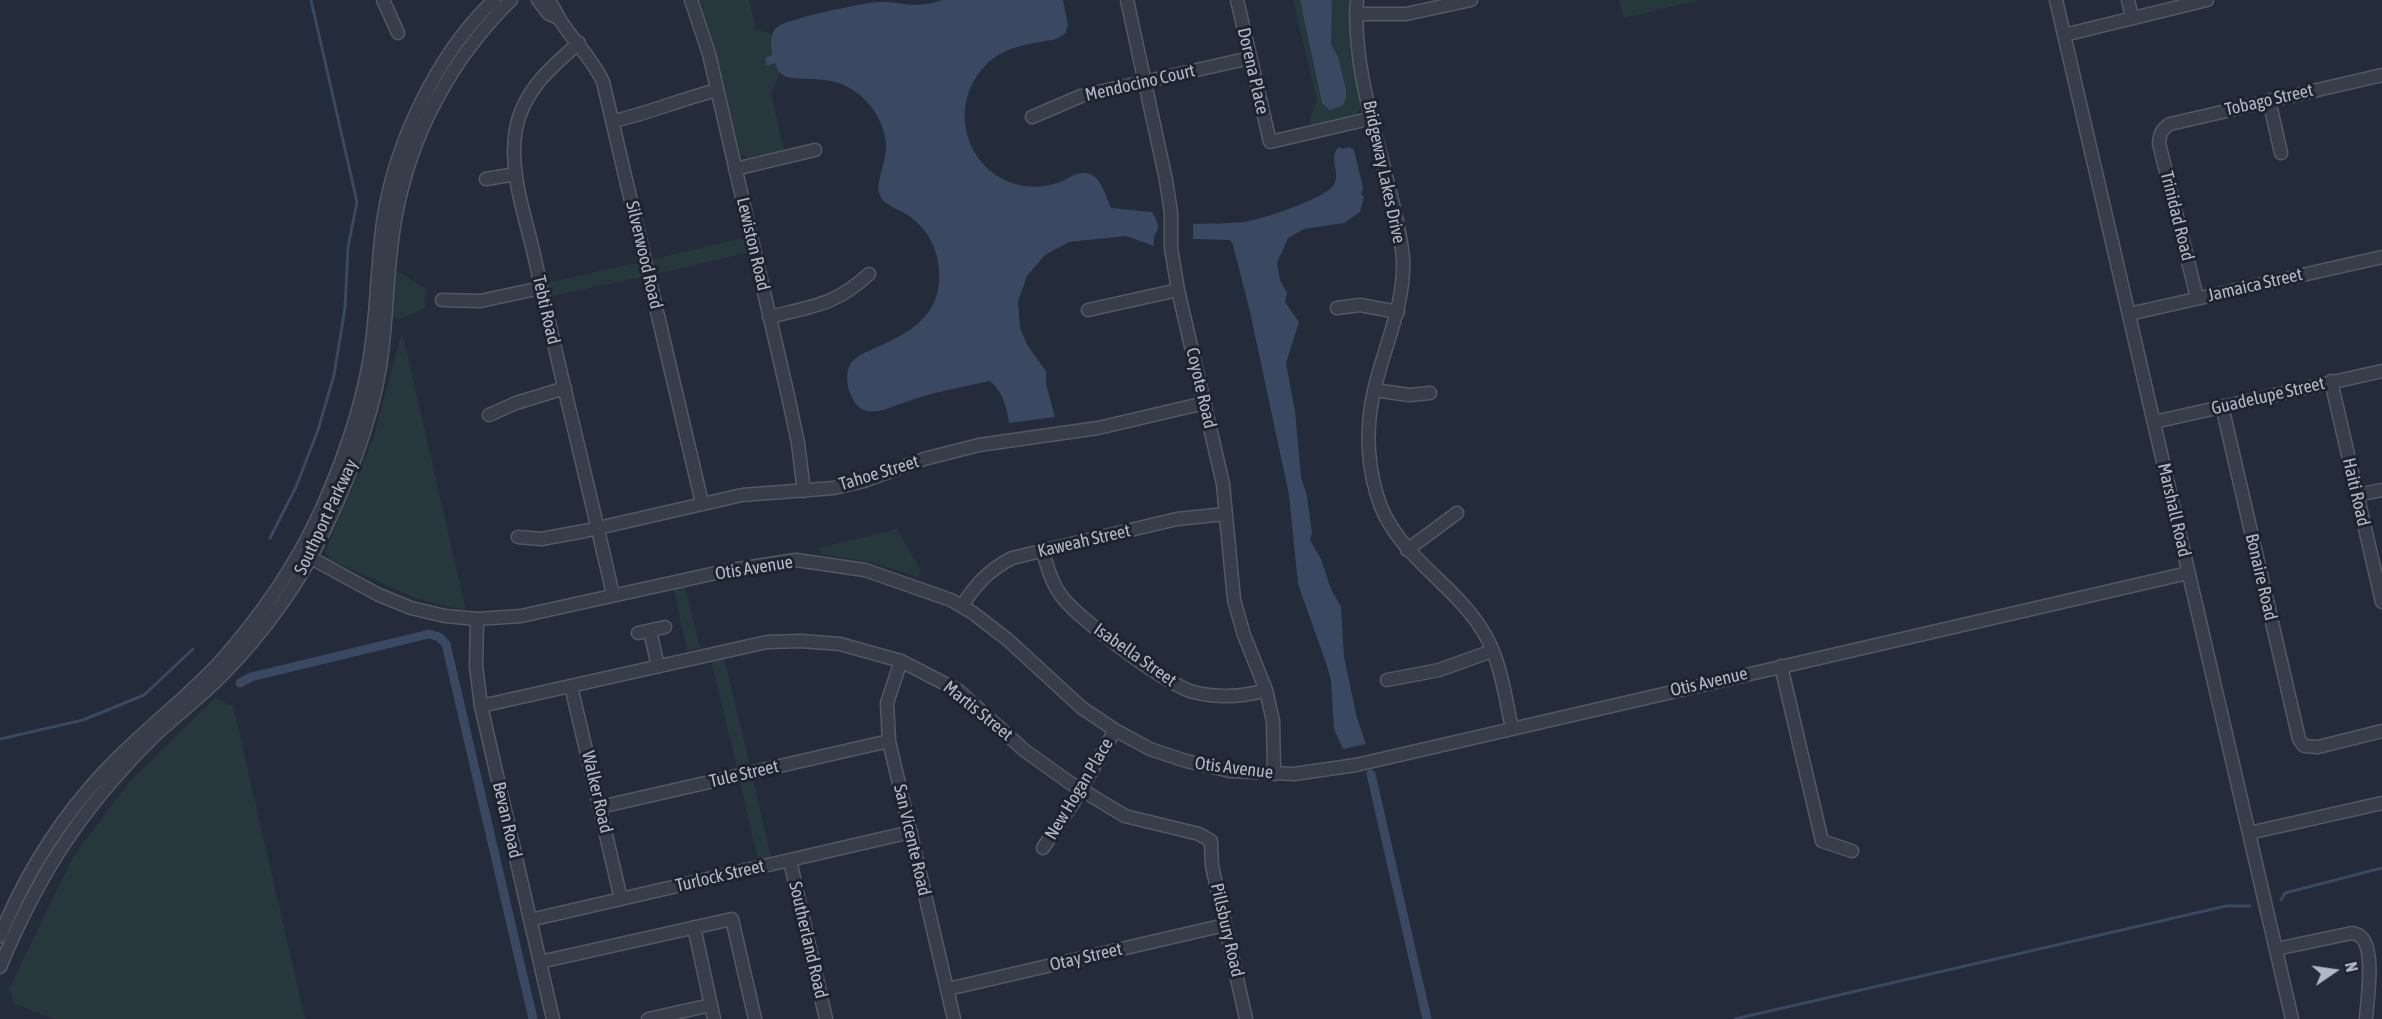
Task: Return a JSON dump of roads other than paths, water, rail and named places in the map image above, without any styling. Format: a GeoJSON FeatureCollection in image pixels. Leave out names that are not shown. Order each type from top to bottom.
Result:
{"type":"FeatureCollection","features":[{"type":"Feature","properties":{"kind":"street"},"geometry":{"type":"LineString","coordinates":[[383,0],[398,33]]}},
{"type":"Feature","properties":{"kind":"street","name":"Southport Parkway"},"geometry":{"type":"LineString","coordinates":[[0,936],[26,881],[53,835],[103,773],[141,733],[219,663],[305,555],[359,408],[372,344],[385,214],[404,143],[420,105],[439,71],[463,36],[494,0]]}},
{"type":"Feature","properties":{"kind":"street","name":"Southport Parkway"},"geometry":{"type":"LineString","coordinates":[[0,967],[36,888],[64,841],[88,808],[149,741],[227,670],[277,609],[305,555],[333,511],[370,411],[380,368],[395,216],[415,147],[430,110],[449,76],[471,43],[511,0]]}},
{"type":"Feature","properties":{"kind":"street","name":"Silverwood Road"},"geometry":{"type":"LineString","coordinates":[[538,0],[549,14],[559,18]]}},
{"type":"Feature","properties":{"kind":"street","name":"Silverwood Road"},"geometry":{"type":"LineString","coordinates":[[548,0],[595,64],[603,82],[702,503]]}},
{"type":"Feature","properties":{"kind":"street","name":"Lewiston Road"},"geometry":{"type":"LineString","coordinates":[[691,0],[709,54],[798,443],[804,491]]}},
{"type":"Feature","properties":{"kind":"street","name":"Coyote Road"},"geometry":{"type":"LineString","coordinates":[[1126,0],[1166,180],[1171,213],[1171,248],[1179,290],[1223,484],[1234,600],[1244,635],[1266,690],[1273,721],[1274,774]]}},
{"type":"Feature","properties":{"kind":"street","name":"Dorena Place"},"geometry":{"type":"LineString","coordinates":[[1237,0],[1270,142],[1373,118]]}},
{"type":"Feature","properties":{"kind":"street","name":"Bridgeway Lakes Drive"},"geometry":{"type":"LineString","coordinates":[[1357,0],[1356,45],[1398,224],[1403,259],[1402,292],[1398,312],[1374,390],[1368,431],[1368,451],[1374,483],[1382,507],[1407,550],[1474,618],[1492,651],[1512,728]]}},
{"type":"Feature","properties":{"kind":"street"},"geometry":{"type":"LineString","coordinates":[[1356,14],[1406,14],[1471,0]]}},
{"type":"Feature","properties":{"kind":"street","name":"Marshall Road"},"geometry":{"type":"LineString","coordinates":[[2056,0],[2292,1019]]}},
{"type":"Feature","properties":{"kind":"street"},"geometry":{"type":"LineString","coordinates":[[2128,0],[2132,18]]}},
{"type":"Feature","properties":{"kind":"street"},"geometry":{"type":"LineString","coordinates":[[2064,35],[2206,0]]}},
{"type":"Feature","properties":{"kind":"street","name":"Tebti Road"},"geometry":{"type":"LineString","coordinates":[[579,43],[551,67],[527,99],[516,128],[514,147],[516,174],[541,288],[613,595]]}},
{"type":"Feature","properties":{"kind":"street","name":"Mendocino Court"},"geometry":{"type":"LineString","coordinates":[[1032,117],[1081,96],[1250,58]]}},
{"type":"Feature","properties":{"kind":"street","name":"Tobago Street"},"geometry":{"type":"LineString","coordinates":[[2160,134],[2170,124],[2382,75]]}},
{"type":"Feature","properties":{"kind":"street"},"geometry":{"type":"LineString","coordinates":[[614,121],[717,90]]}},
{"type":"Feature","properties":{"kind":"street"},"geometry":{"type":"LineString","coordinates":[[2268,100],[2281,153]]}},
{"type":"Feature","properties":{"kind":"street","name":"Trinidad Road"},"geometry":{"type":"LineString","coordinates":[[2160,134],[2159,143],[2197,298]]}},
{"type":"Feature","properties":{"kind":"street"},"geometry":{"type":"LineString","coordinates":[[735,169],[814,150]]}},
{"type":"Feature","properties":{"kind":"street"},"geometry":{"type":"LineString","coordinates":[[486,179],[516,174]]}},
{"type":"Feature","properties":{"kind":"street","name":"Jamaica Street"},"geometry":{"type":"LineString","coordinates":[[2129,314],[2382,256]]}},
{"type":"Feature","properties":{"kind":"street"},"geometry":{"type":"LineString","coordinates":[[769,317],[816,306],[839,297],[869,274]]}},
{"type":"Feature","properties":{"kind":"street"},"geometry":{"type":"LineString","coordinates":[[442,300],[480,300],[541,288]]}},
{"type":"Feature","properties":{"kind":"street"},"geometry":{"type":"LineString","coordinates":[[1088,310],[1179,290]]}},
{"type":"Feature","properties":{"kind":"street"},"geometry":{"type":"LineString","coordinates":[[1336,308],[1360,305],[1398,312]]}},
{"type":"Feature","properties":{"kind":"street","name":"Guadelupe Street"},"geometry":{"type":"LineString","coordinates":[[2154,422],[2382,370]]}},
{"type":"Feature","properties":{"kind":"street","name":"Haiti Road"},"geometry":{"type":"LineString","coordinates":[[2331,381],[2382,602]]}},
{"type":"Feature","properties":{"kind":"street"},"geometry":{"type":"LineString","coordinates":[[489,415],[516,403],[565,388]]}},
{"type":"Feature","properties":{"kind":"street"},"geometry":{"type":"LineString","coordinates":[[1374,390],[1409,395],[1430,393]]}},
{"type":"Feature","properties":{"kind":"street","name":"Tahoe Street"},"geometry":{"type":"LineString","coordinates":[[518,537],[541,539],[742,495],[804,491],[864,481],[924,459],[979,445],[1098,428],[1205,403]]}},
{"type":"Feature","properties":{"kind":"street","name":"Bonaire Road"},"geometry":{"type":"LineString","coordinates":[[2222,406],[2299,739],[2304,746],[2318,747],[2382,731]]}},
{"type":"Feature","properties":{"kind":"street"},"geometry":{"type":"LineString","coordinates":[[2357,495],[2382,490]]}},
{"type":"Feature","properties":{"kind":"street"},"geometry":{"type":"LineString","coordinates":[[1407,550],[1457,513]]}},
{"type":"Feature","properties":{"kind":"street","name":"Kaweah Street"},"geometry":{"type":"LineString","coordinates":[[962,606],[975,586],[993,568],[1012,558],[1177,519],[1226,514]]}},
{"type":"Feature","properties":{"kind":"street","name":"Isabella Street"},"geometry":{"type":"LineString","coordinates":[[1043,550],[1054,584],[1070,606],[1169,681],[1193,692],[1220,696],[1234,696],[1266,690]]}},
{"type":"Feature","properties":{"kind":"street","name":"Otis Avenue"},"geometry":{"type":"LineString","coordinates":[[305,555],[376,594],[411,608],[445,616],[477,619],[521,616],[725,571],[796,560],[865,570],[962,606],[1008,640],[1082,708],[1115,730],[1150,748],[1186,761],[1230,771],[1274,774],[1314,772],[1356,765],[2188,573]]}},
{"type":"Feature","properties":{"kind":"street","name":"Bevan Road"},"geometry":{"type":"LineString","coordinates":[[477,619],[476,666],[481,706],[553,1019]]}},
{"type":"Feature","properties":{"kind":"street"},"geometry":{"type":"LineString","coordinates":[[658,666],[644,632],[665,627]]}},
{"type":"Feature","properties":{"kind":"street","name":"Martis Street"},"geometry":{"type":"LineString","coordinates":[[481,706],[767,642],[840,644],[901,660],[959,691],[1024,750],[1125,816],[1199,834],[1211,841]]}},
{"type":"Feature","properties":{"kind":"street"},"geometry":{"type":"LineString","coordinates":[[1388,680],[1439,670],[1492,651]]}},
{"type":"Feature","properties":{"kind":"street","name":"San Vicente Road"},"geometry":{"type":"LineString","coordinates":[[901,660],[887,703],[889,741],[954,1019]]}},
{"type":"Feature","properties":{"kind":"street"},"geometry":{"type":"LineString","coordinates":[[1781,666],[1822,841],[1852,851]]}},
{"type":"Feature","properties":{"kind":"street","name":"Walker Road"},"geometry":{"type":"LineString","coordinates":[[571,686],[621,899]]}},
{"type":"Feature","properties":{"kind":"street","name":"New Hogan Place"},"geometry":{"type":"LineString","coordinates":[[1043,848],[1115,730]]}},
{"type":"Feature","properties":{"kind":"street","name":"Tule Street"},"geometry":{"type":"LineString","coordinates":[[600,807],[889,741]]}},
{"type":"Feature","properties":{"kind":"street"},"geometry":{"type":"LineString","coordinates":[[2249,833],[2382,803]]}},
{"type":"Feature","properties":{"kind":"street","name":"Turlock Street"},"geometry":{"type":"LineString","coordinates":[[530,920],[910,832]]}},
{"type":"Feature","properties":{"kind":"street","name":"Pillsbury Road"},"geometry":{"type":"LineString","coordinates":[[1211,841],[1212,866],[1246,1019]]}},
{"type":"Feature","properties":{"kind":"street","name":"Southerland Road"},"geometry":{"type":"LineString","coordinates":[[790,861],[826,1019]]}},
{"type":"Feature","properties":{"kind":"street"},"geometry":{"type":"LineString","coordinates":[[540,962],[732,919],[755,1019]]}},
{"type":"Feature","properties":{"kind":"street","name":"Otay Street"},"geometry":{"type":"LineString","coordinates":[[948,989],[1225,925]]}},
{"type":"Feature","properties":{"kind":"street"},"geometry":{"type":"LineString","coordinates":[[693,927],[714,1019]]}},
{"type":"Feature","properties":{"kind":"street"},"geometry":{"type":"LineString","coordinates":[[2276,949],[2352,933],[2360,936],[2366,943],[2369,967],[2366,1019]]}},
{"type":"Feature","properties":{"kind":"street"},"geometry":{"type":"LineString","coordinates":[[648,1019],[711,1005]]}},
{"type":"Feature","properties":{"kind":"water"},"geometry":{"type":"Polygon","coordinates":[[[942,0],[1063,0],[1068,25],[1065,34],[1056,39],[1027,44],[1000,54],[985,66],[973,82],[967,99],[965,117],[967,135],[974,152],[1000,178],[1019,185],[1045,186],[1078,174],[1090,174],[1101,184],[1111,208],[1152,212],[1158,224],[1154,246],[1126,236],[1069,242],[1045,255],[1027,276],[1018,301],[1020,328],[1028,346],[1046,371],[1046,384],[1055,417],[1009,423],[1003,400],[990,381],[916,398],[872,412],[861,409],[849,390],[847,374],[854,360],[911,329],[929,311],[939,286],[936,254],[925,231],[913,219],[886,203],[879,193],[886,144],[884,132],[874,110],[858,93],[848,87],[825,80],[784,76],[778,71],[775,63],[767,66],[765,58],[772,55],[771,37],[776,28],[793,20],[870,3],[916,5],[942,0]]]}},
{"type":"Feature","properties":{"kind":"water"},"geometry":{"type":"Polygon","coordinates":[[[1300,0],[1332,0],[1331,44],[1338,57],[1346,98],[1343,105],[1330,110],[1322,103],[1300,0]]]}},
{"type":"Feature","properties":{"kind":"water"},"geometry":{"type":"Polygon","coordinates":[[[1339,147],[1342,149],[1350,147],[1354,150],[1363,188],[1361,194],[1364,197],[1360,212],[1344,223],[1304,229],[1288,238],[1277,263],[1280,280],[1287,293],[1285,302],[1299,322],[1286,363],[1295,411],[1301,477],[1307,496],[1312,533],[1310,540],[1321,559],[1331,589],[1341,607],[1344,657],[1357,718],[1366,744],[1343,749],[1334,729],[1331,681],[1327,666],[1298,584],[1289,495],[1250,312],[1233,245],[1230,240],[1193,239],[1193,224],[1252,220],[1291,208],[1327,191],[1335,181],[1334,156],[1339,147]]]}},
{"type":"Feature","properties":{"kind":"waterway"},"geometry":{"type":"LineString","coordinates":[[270,538],[296,487],[318,430],[334,375],[345,308],[348,247],[357,202],[311,0]]}},
{"type":"Feature","properties":{"kind":"waterway"},"geometry":{"type":"LineString","coordinates":[[240,683],[251,677],[429,634],[439,637],[446,644],[533,1019]]}},
{"type":"Feature","properties":{"kind":"waterway"},"geometry":{"type":"LineString","coordinates":[[0,739],[83,720],[144,695],[193,649]]}},
{"type":"Feature","properties":{"kind":"waterway"},"geometry":{"type":"LineString","coordinates":[[1371,774],[1427,1019]]}},
{"type":"Feature","properties":{"kind":"waterway"},"geometry":{"type":"LineString","coordinates":[[2281,900],[2285,893],[2382,868]]}},
{"type":"Feature","properties":{"kind":"waterway"},"geometry":{"type":"LineString","coordinates":[[1735,1019],[2226,906],[2250,906]]}}]}
